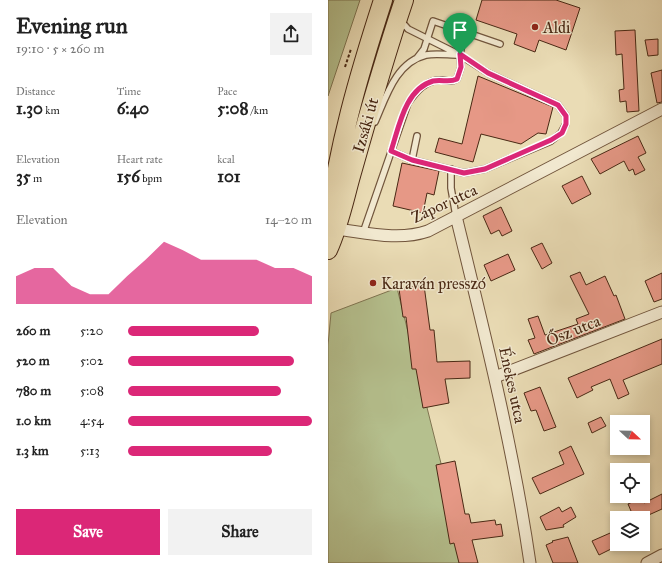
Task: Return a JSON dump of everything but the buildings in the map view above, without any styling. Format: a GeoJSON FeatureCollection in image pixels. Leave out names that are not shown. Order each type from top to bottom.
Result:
{"type":"FeatureCollection","features":[{"type":"Feature","properties":{"kind":"main road","name":"Izsáki út"},"geometry":{"type":"LineString","coordinates":[[333,227],[339,153],[364,57],[383,0]]}},
{"type":"Feature","properties":{"kind":"main road","name":"Izsáki út"},"geometry":{"type":"LineString","coordinates":[[328,250],[333,227],[352,171],[404,0]]}},
{"type":"Feature","properties":{"kind":"street","name":"Zápor utca"},"geometry":{"type":"LineString","coordinates":[[333,227],[363,233],[404,237],[415,235],[456,216],[662,109]]}},
{"type":"Feature","properties":{"kind":"street","name":"Énekes utca"},"geometry":{"type":"LineString","coordinates":[[456,216],[495,377],[521,502],[530,563]]}},
{"type":"Feature","properties":{"kind":"street","name":"Ősz utca"},"geometry":{"type":"LineString","coordinates":[[495,377],[662,312]]}},
{"type":"Feature","properties":{"kind":"street"},"geometry":{"type":"LineString","coordinates":[[647,563],[662,555]]}},
{"type":"Feature","properties":{"kind":"lane"},"geometry":{"type":"LineString","coordinates":[[391,151],[412,160],[464,173],[485,169],[551,140],[562,133],[566,124],[566,116],[558,105],[488,73],[460,54],[427,40],[408,29],[398,18]]}},
{"type":"Feature","properties":{"kind":"lane"},"geometry":{"type":"LineString","coordinates":[[417,58],[424,49],[433,22],[500,44]]}},
{"type":"Feature","properties":{"kind":"lane"},"geometry":{"type":"LineString","coordinates":[[363,233],[408,104],[418,89],[432,81],[442,80],[452,82],[457,79],[461,67],[460,54],[464,31]]}},
{"type":"Feature","properties":{"kind":"lane"},"geometry":{"type":"LineString","coordinates":[[352,171],[396,77],[408,63],[428,54],[460,54]]}},
{"type":"Feature","properties":{"kind":"lane"},"geometry":{"type":"LineString","coordinates":[[412,160],[417,136]]}},
{"type":"Feature","properties":{"kind":"lane"},"geometry":{"type":"LineString","coordinates":[[450,169],[451,188],[456,216]]}},
{"type":"Feature","properties":{"kind":"green space"},"geometry":{"type":"Polygon","coordinates":[[[328,0],[360,0],[328,96],[328,0]]]}},
{"type":"Feature","properties":{"kind":"green space"},"geometry":{"type":"Polygon","coordinates":[[[397,288],[466,563],[328,563],[328,345],[331,313],[397,288]]]}},
{"type":"Feature","properties":{"kind":"place","name":"Aldi"},"geometry":{"type":"Point","coordinates":[535,27]}},
{"type":"Feature","properties":{"kind":"place","name":"Karaván presszó"},"geometry":{"type":"Point","coordinates":[373,283]}},
{"type":"Feature","properties":{"kind":"route"},"geometry":{"type":"LineString","coordinates":[[460,54],[488,73],[558,105],[566,116],[566,124],[562,133],[551,140],[485,169],[464,173],[412,160],[391,151],[408,104],[418,89],[432,81],[442,80],[452,82],[457,79],[461,67],[460,54]]}}]}
